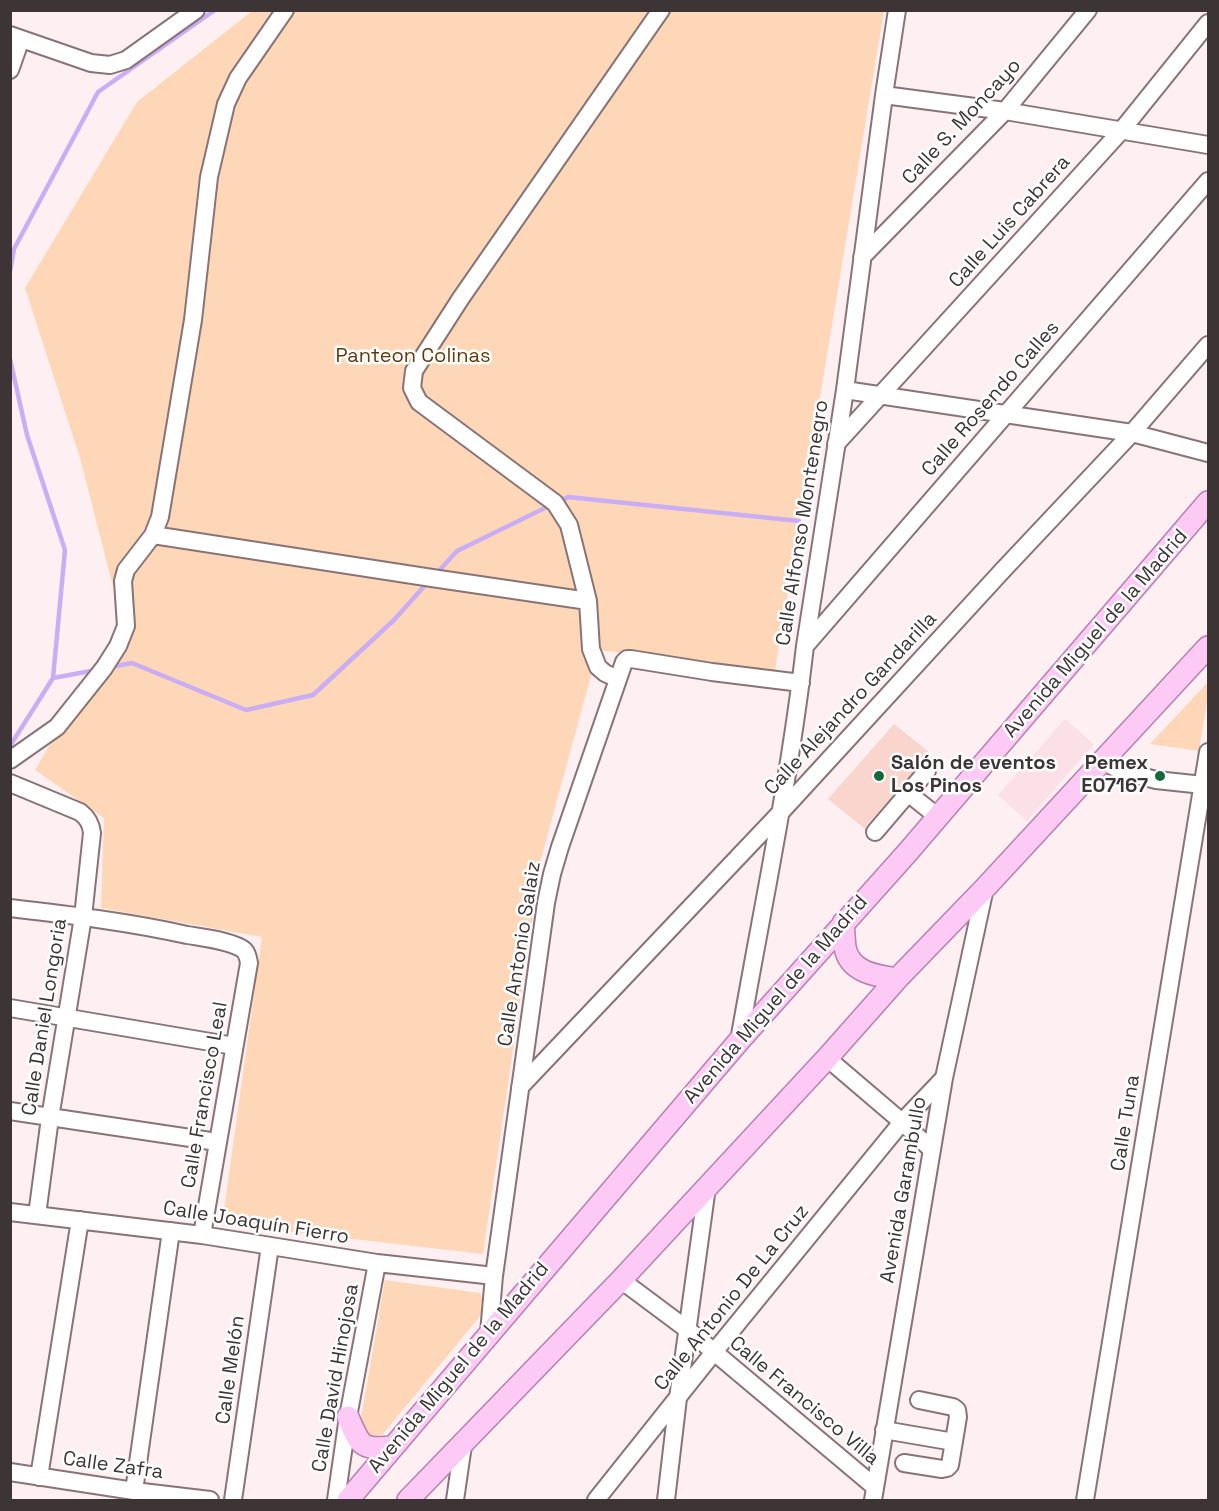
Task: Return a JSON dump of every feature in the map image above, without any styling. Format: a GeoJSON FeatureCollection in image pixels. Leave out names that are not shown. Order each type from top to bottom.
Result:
{"type":"FeatureCollection","features":[{"type":"Feature","properties":{"kind":"main road","name":"Avenida Miguel de la Madrid"},"geometry":{"type":"LineString","coordinates":[[348,1500],[739,1041],[907,853],[1209,502]]}},
{"type":"Feature","properties":{"kind":"main road"},"geometry":{"type":"LineString","coordinates":[[408,1500],[621,1280],[897,980],[1209,647]]}},
{"type":"Feature","properties":{"kind":"main road"},"geometry":{"type":"LineString","coordinates":[[843,923],[845,948],[852,962],[868,974],[897,980]]}},
{"type":"Feature","properties":{"kind":"main road"},"geometry":{"type":"LineString","coordinates":[[348,1417],[357,1439],[364,1446],[375,1449],[392,1447]]}},
{"type":"Feature","properties":{"kind":"street"},"geometry":{"type":"LineString","coordinates":[[10,70],[16,37],[91,63],[110,65],[126,60],[196,10]]}},
{"type":"Feature","properties":{"kind":"street"},"geometry":{"type":"LineString","coordinates":[[10,760],[57,727],[104,668],[118,646],[126,626],[123,581],[126,570],[153,535],[160,517],[193,320],[209,177],[226,104],[238,78],[285,10]]}},
{"type":"Feature","properties":{"kind":"street"},"geometry":{"type":"LineString","coordinates":[[618,679],[598,667],[591,649],[588,601],[569,525],[555,503],[419,402],[412,388],[414,371],[461,298],[662,10]]}},
{"type":"Feature","properties":{"kind":"street","name":"Calle Alfonso Montenegro"},"geometry":{"type":"LineString","coordinates":[[739,1041],[801,683],[845,390],[897,10]]}},
{"type":"Feature","properties":{"kind":"street","name":"Calle S. Moncayo"},"geometry":{"type":"LineString","coordinates":[[862,257],[1005,111],[1088,10]]}},
{"type":"Feature","properties":{"kind":"street","name":"Calle Luis Cabrera"},"geometry":{"type":"LineString","coordinates":[[837,444],[1121,130],[1209,23]]}},
{"type":"Feature","properties":{"kind":"street"},"geometry":{"type":"LineString","coordinates":[[884,94],[1005,111],[1209,145]]}},
{"type":"Feature","properties":{"kind":"street","name":"Calle Rosendo Calles"},"geometry":{"type":"LineString","coordinates":[[805,646],[1209,181]]}},
{"type":"Feature","properties":{"kind":"street","name":"Calle Alejandro Gandarilla"},"geometry":{"type":"LineString","coordinates":[[520,1087],[780,813],[1003,570],[1132,434],[1209,345]]}},
{"type":"Feature","properties":{"kind":"street"},"geometry":{"type":"LineString","coordinates":[[845,390],[1132,434],[1209,453]]}},
{"type":"Feature","properties":{"kind":"street"},"geometry":{"type":"LineString","coordinates":[[153,535],[588,601]]}},
{"type":"Feature","properties":{"kind":"street","name":"Calle Antonio Salaiz"},"geometry":{"type":"LineString","coordinates":[[489,1333],[494,1276],[540,935],[552,874],[624,662],[631,659],[801,683]]}},
{"type":"Feature","properties":{"kind":"street","name":"Calle Tuna"},"geometry":{"type":"LineString","coordinates":[[1085,1500],[1209,752]]}},
{"type":"Feature","properties":{"kind":"street"},"geometry":{"type":"LineString","coordinates":[[1102,761],[1121,771],[1156,780],[1203,784]]}},
{"type":"Feature","properties":{"kind":"street"},"geometry":{"type":"LineString","coordinates":[[875,832],[927,771]]}},
{"type":"Feature","properties":{"kind":"street","name":"Calle Daniel Longoria"},"geometry":{"type":"LineString","coordinates":[[10,783],[75,809],[86,816],[92,833],[83,917],[50,1118],[37,1215]]}},
{"type":"Feature","properties":{"kind":"street"},"geometry":{"type":"LineString","coordinates":[[908,793],[938,817]]}},
{"type":"Feature","properties":{"kind":"street","name":"Avenida Garambullo"},"geometry":{"type":"LineString","coordinates":[[874,1494],[944,1078],[985,888]]}},
{"type":"Feature","properties":{"kind":"street"},"geometry":{"type":"LineString","coordinates":[[10,908],[83,917]]}},
{"type":"Feature","properties":{"kind":"street","name":"Calle Francisco Leal"},"geometry":{"type":"LineString","coordinates":[[83,917],[218,941],[247,953],[249,963],[202,1235]]}},
{"type":"Feature","properties":{"kind":"street"},"geometry":{"type":"LineString","coordinates":[[10,1008],[234,1046]]}},
{"type":"Feature","properties":{"kind":"street"},"geometry":{"type":"LineString","coordinates":[[827,1058],[932,1150]]}},
{"type":"Feature","properties":{"kind":"street","name":"Calle Antonio De La Cruz"},"geometry":{"type":"LineString","coordinates":[[596,1500],[902,1122],[944,1078]]}},
{"type":"Feature","properties":{"kind":"street"},"geometry":{"type":"LineString","coordinates":[[10,1110],[217,1143]]}},
{"type":"Feature","properties":{"kind":"street"},"geometry":{"type":"LineString","coordinates":[[666,1500],[707,1187]]}},
{"type":"Feature","properties":{"kind":"street","name":"Calle Joaquín Fierro"},"geometry":{"type":"LineString","coordinates":[[10,1212],[202,1235],[377,1263],[494,1276]]}},
{"type":"Feature","properties":{"kind":"street"},"geometry":{"type":"LineString","coordinates":[[39,1477],[80,1220]]}},
{"type":"Feature","properties":{"kind":"street"},"geometry":{"type":"LineString","coordinates":[[134,1491],[171,1231]]}},
{"type":"Feature","properties":{"kind":"street","name":"Calle Melón"},"geometry":{"type":"LineString","coordinates":[[233,1500],[270,1246]]}},
{"type":"Feature","properties":{"kind":"street","name":"Calle David Hinojosa"},"geometry":{"type":"LineString","coordinates":[[336,1500],[348,1417],[377,1263]]}},
{"type":"Feature","properties":{"kind":"street","name":"Calle Francisco Villa"},"geometry":{"type":"LineString","coordinates":[[621,1280],[688,1330],[874,1494]]}},
{"type":"Feature","properties":{"kind":"street"},"geometry":{"type":"LineString","coordinates":[[904,1463],[942,1469],[950,1465],[958,1417],[957,1410],[953,1407],[919,1400]]}},
{"type":"Feature","properties":{"kind":"street"},"geometry":{"type":"LineString","coordinates":[[884,1430],[954,1442]]}},
{"type":"Feature","properties":{"kind":"street"},"geometry":{"type":"LineString","coordinates":[[455,1500],[463,1445]]}},
{"type":"Feature","properties":{"kind":"street","name":"Calle Zafra"},"geometry":{"type":"LineString","coordinates":[[10,1472],[210,1500]]}},
{"type":"Feature","properties":{"kind":"shaded area"},"geometry":{"type":"Polygon","coordinates":[[[1065,719],[1094,744],[1027,821],[998,795],[1065,719]]]}},
{"type":"Feature","properties":{"kind":"green space","name":"Panteon Colinas"},"geometry":{"type":"Polygon","coordinates":[[[252,11],[884,11],[775,670],[598,650],[541,859],[483,1254],[222,1224],[262,937],[101,908],[104,818],[35,770],[122,622],[80,458],[25,288],[137,102],[252,11]]]}},
{"type":"Feature","properties":{"kind":"green space"},"geometry":{"type":"Polygon","coordinates":[[[1208,682],[1208,696],[1199,751],[1150,744],[1208,682]]]}},
{"type":"Feature","properties":{"kind":"green space"},"geometry":{"type":"Polygon","coordinates":[[[385,1280],[480,1293],[484,1303],[481,1315],[383,1434],[366,1439],[359,1430],[385,1280]]]}},
{"type":"Feature","properties":{"kind":"building","name":"Salón de eventos Los Pinos"},"geometry":{"type":"Polygon","coordinates":[[[894,724],[930,753],[865,829],[828,799],[894,724]]]}},
{"type":"Feature","properties":{"kind":"waterway"},"geometry":{"type":"LineString","coordinates":[[10,271],[14,249],[98,92],[215,10]]}},
{"type":"Feature","properties":{"kind":"waterway"},"geometry":{"type":"LineString","coordinates":[[10,359],[27,435],[65,550],[53,678],[10,746]]}},
{"type":"Feature","properties":{"kind":"waterway"},"geometry":{"type":"LineString","coordinates":[[559,502],[568,497],[799,521]]}},
{"type":"Feature","properties":{"kind":"waterway"},"geometry":{"type":"LineString","coordinates":[[436,574],[457,551],[551,505]]}},
{"type":"Feature","properties":{"kind":"waterway"},"geometry":{"type":"LineString","coordinates":[[110,667],[132,663],[246,710],[313,695],[394,620],[428,582]]}},
{"type":"Feature","properties":{"kind":"waterway"},"geometry":{"type":"LineString","coordinates":[[53,678],[96,670]]}},
{"type":"Feature","properties":{"kind":"place","name":"Salón de eventos Los Pinos"},"geometry":{"type":"Point","coordinates":[879,776]}},
{"type":"Feature","properties":{"kind":"place","name":"Pemex E07167"},"geometry":{"type":"Point","coordinates":[1160,776]}}]}
